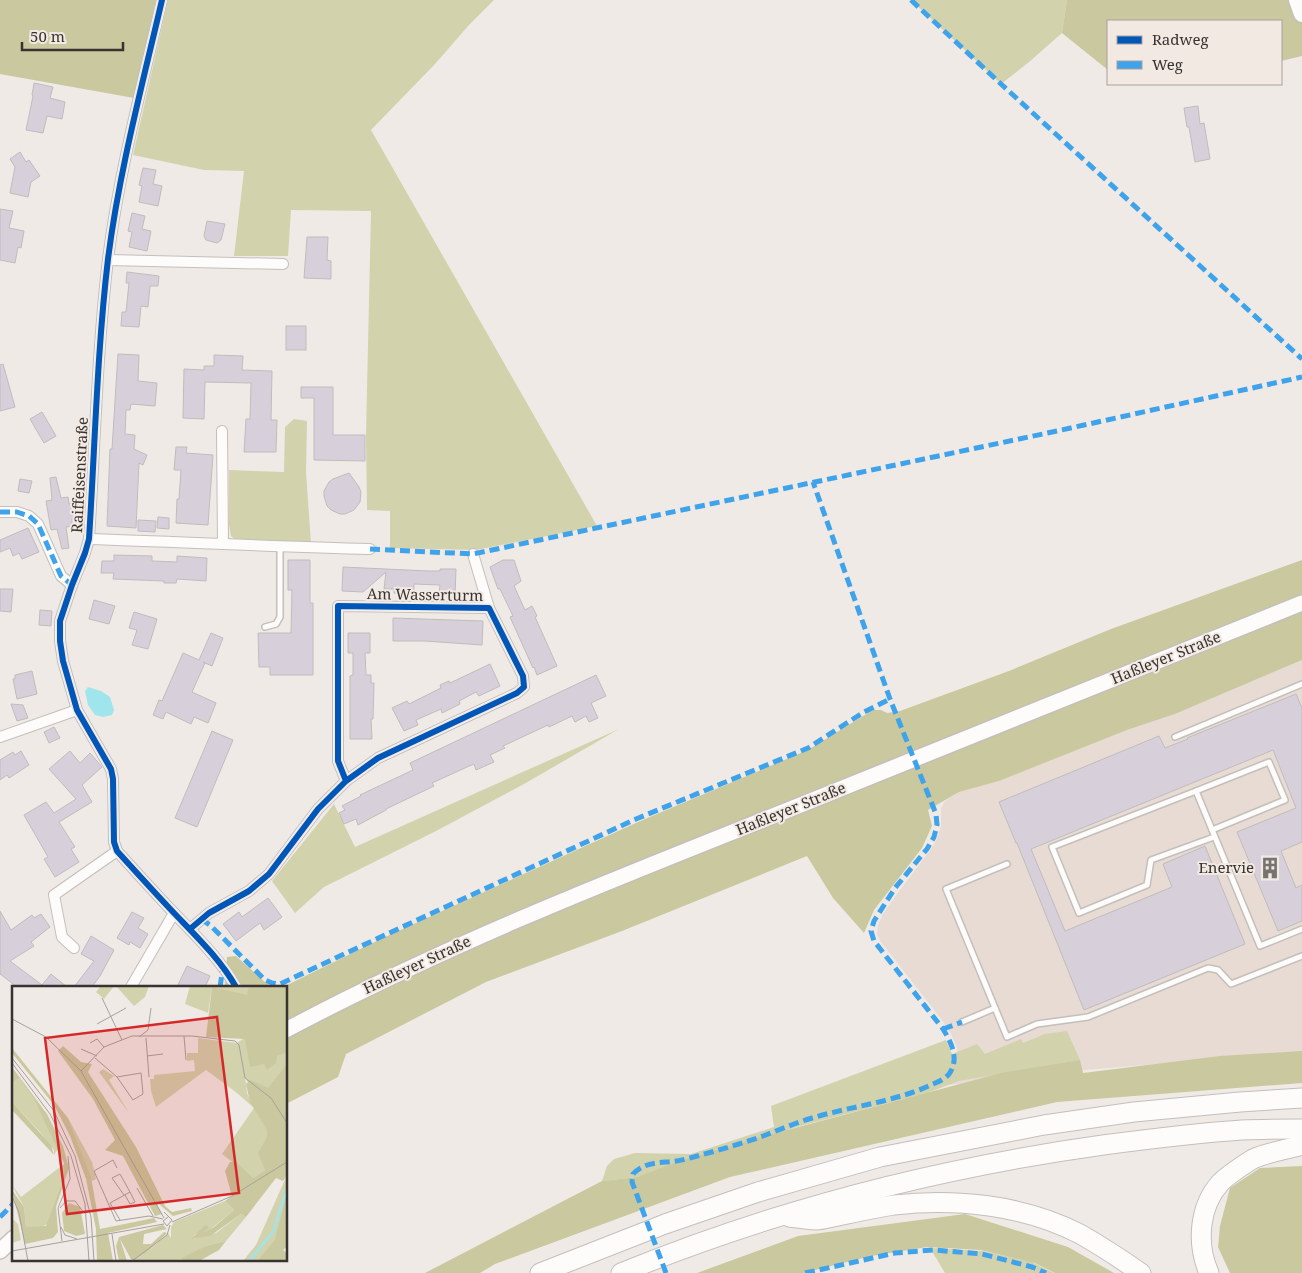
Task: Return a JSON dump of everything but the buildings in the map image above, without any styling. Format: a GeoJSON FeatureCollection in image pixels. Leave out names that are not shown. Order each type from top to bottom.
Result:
{"type":"FeatureCollection","features":[{"type":"Feature","properties":{"kind":"highway"},"geometry":{"type":"LineString","coordinates":[[540,1273],[665,1224],[758,1192],[880,1157],[1044,1125],[1134,1112],[1302,1098]]}},
{"type":"Feature","properties":{"kind":"highway"},"geometry":{"type":"LineString","coordinates":[[622,1273],[778,1216],[884,1187],[973,1167],[1047,1153],[1180,1136],[1243,1130],[1302,1129]]}},
{"type":"Feature","properties":{"kind":"highway"},"geometry":{"type":"LineString","coordinates":[[1210,1273],[1201,1246],[1202,1226],[1208,1202],[1222,1181],[1254,1159],[1302,1145]]}},
{"type":"Feature","properties":{"kind":"highway"},"geometry":{"type":"LineString","coordinates":[[778,1216],[817,1220],[894,1205],[928,1203],[960,1203],[992,1207],[1024,1213],[1078,1233],[1105,1248],[1141,1273]]}},
{"type":"Feature","properties":{"kind":"main road"},"geometry":{"type":"LineString","coordinates":[[1297,0],[1302,14]]}},
{"type":"Feature","properties":{"kind":"main road","name":"Haßleyer Straße"},"geometry":{"type":"LineString","coordinates":[[288,1029],[437,955],[557,903],[1302,603]]}},
{"type":"Feature","properties":{"kind":"main road"},"geometry":{"type":"LineString","coordinates":[[0,1251],[12,1240]]}},
{"type":"Feature","properties":{"kind":"street","name":"Raiffeisenstraße"},"geometry":{"type":"LineString","coordinates":[[117,851],[114,842],[113,779],[110,769],[78,710],[63,661],[60,621],[89,539],[99,353],[108,260],[117,197],[128,144],[162,0]]}},
{"type":"Feature","properties":{"kind":"street"},"geometry":{"type":"LineString","coordinates":[[108,260],[283,264]]}},
{"type":"Feature","properties":{"kind":"street"},"geometry":{"type":"LineString","coordinates":[[222,430],[222,544]]}},
{"type":"Feature","properties":{"kind":"street"},"geometry":{"type":"LineString","coordinates":[[0,512],[17,512],[29,516],[38,524],[61,576],[72,585]]}},
{"type":"Feature","properties":{"kind":"street","name":"Raiffeisenstraße"},"geometry":{"type":"LineString","coordinates":[[89,539],[280,548],[370,550]]}},
{"type":"Feature","properties":{"kind":"street","name":"Am Wasserturm"},"geometry":{"type":"LineString","coordinates":[[190,929],[209,913],[249,891],[269,874],[318,809],[346,781],[378,758],[517,693],[524,687],[523,676],[489,608],[473,554]]}},
{"type":"Feature","properties":{"kind":"street","name":"Am Wasserturm"},"geometry":{"type":"LineString","coordinates":[[346,781],[338,761],[338,606],[489,608]]}},
{"type":"Feature","properties":{"kind":"street"},"geometry":{"type":"LineString","coordinates":[[0,737],[78,710]]}},
{"type":"Feature","properties":{"kind":"street"},"geometry":{"type":"LineString","coordinates":[[74,948],[62,937],[54,895],[117,851],[190,929],[230,976],[235,986]]}},
{"type":"Feature","properties":{"kind":"street"},"geometry":{"type":"LineString","coordinates":[[132,986],[174,913]]}},
{"type":"Feature","properties":{"kind":"lane"},"geometry":{"type":"LineString","coordinates":[[265,627],[276,624],[280,616],[280,548]]}},
{"type":"Feature","properties":{"kind":"lane"},"geometry":{"type":"LineString","coordinates":[[1175,736],[1302,684]]}},
{"type":"Feature","properties":{"kind":"lane"},"geometry":{"type":"LineString","coordinates":[[1212,830],[1285,800],[1269,762],[1052,847],[1079,913],[1147,885],[1151,860],[1214,837]]}},
{"type":"Feature","properties":{"kind":"lane"},"geometry":{"type":"LineString","coordinates":[[1196,791],[1260,946],[1302,928]]}},
{"type":"Feature","properties":{"kind":"lane"},"geometry":{"type":"LineString","coordinates":[[1007,864],[946,889],[1007,1037],[1037,1024],[1088,1017],[1208,968],[1218,970],[1230,984],[1302,956]]}},
{"type":"Feature","properties":{"kind":"lane"},"geometry":{"type":"LineString","coordinates":[[962,1022],[995,1008]]}},
{"type":"Feature","properties":{"kind":"shaded area"},"geometry":{"type":"Polygon","coordinates":[[[1302,660],[1302,1052],[1085,1070],[950,1085],[958,1060],[957,1048],[951,1034],[877,935],[878,925],[883,914],[937,839],[941,826],[941,808],[945,801],[959,792],[999,781],[1127,730],[1175,714],[1302,660]]]}},
{"type":"Feature","properties":{"kind":"green space"},"geometry":{"type":"Polygon","coordinates":[[[0,0],[156,0],[134,98],[0,74],[0,0]]]}},
{"type":"Feature","properties":{"kind":"green space"},"geometry":{"type":"Polygon","coordinates":[[[168,0],[494,0],[371,130],[597,526],[476,550],[390,548],[390,511],[367,510],[366,435],[371,211],[291,210],[288,256],[234,256],[244,171],[204,170],[133,155],[168,0]]]}},
{"type":"Feature","properties":{"kind":"green space"},"geometry":{"type":"Polygon","coordinates":[[[911,0],[1067,0],[1062,33],[1001,84],[911,0]]]}},
{"type":"Feature","properties":{"kind":"green space"},"geometry":{"type":"Polygon","coordinates":[[[1067,0],[1302,0],[1302,56],[1282,61],[1282,20],[1107,20],[1107,69],[1062,33],[1067,0]]]}},
{"type":"Feature","properties":{"kind":"green space"},"geometry":{"type":"Polygon","coordinates":[[[294,419],[307,421],[306,472],[311,544],[237,541],[231,536],[229,525],[229,470],[284,472],[285,427],[294,419]]]}},
{"type":"Feature","properties":{"kind":"green space"},"geometry":{"type":"Polygon","coordinates":[[[1302,560],[1302,660],[1175,714],[1127,730],[999,781],[959,792],[928,810],[932,826],[922,848],[874,910],[864,933],[833,898],[807,856],[622,931],[486,982],[346,1054],[338,1077],[288,1103],[288,986],[285,986],[383,938],[638,822],[808,750],[873,710],[881,710],[887,713],[900,711],[1009,671],[1111,629],[1302,560]]]}},
{"type":"Feature","properties":{"kind":"green space"},"geometry":{"type":"Polygon","coordinates":[[[619,729],[524,784],[324,887],[295,913],[272,881],[334,804],[355,847],[619,729]]]}},
{"type":"Feature","properties":{"kind":"green space"},"geometry":{"type":"Polygon","coordinates":[[[236,956],[270,986],[225,986],[227,957],[236,956]]]}},
{"type":"Feature","properties":{"kind":"green space"},"geometry":{"type":"Polygon","coordinates":[[[1067,1031],[1080,1060],[959,1081],[927,1093],[800,1126],[680,1165],[637,1177],[602,1181],[607,1166],[614,1159],[635,1153],[691,1154],[774,1127],[771,1106],[946,1040],[952,1054],[977,1044],[985,1054],[1021,1039],[1023,1043],[1045,1034],[1067,1031]]]}},
{"type":"Feature","properties":{"kind":"green space"},"geometry":{"type":"Polygon","coordinates":[[[1302,1051],[1302,1083],[1057,1102],[730,1177],[495,1264],[480,1273],[425,1273],[602,1181],[637,1177],[683,1160],[761,1137],[1001,1073],[1080,1060],[1083,1073],[1220,1056],[1302,1051]]]}},
{"type":"Feature","properties":{"kind":"green space"},"geometry":{"type":"Polygon","coordinates":[[[1302,1166],[1302,1273],[1230,1273],[1218,1247],[1220,1226],[1230,1188],[1260,1168],[1302,1166]]]}},
{"type":"Feature","properties":{"kind":"green space"},"geometry":{"type":"Polygon","coordinates":[[[965,1214],[1068,1247],[1114,1273],[1055,1273],[1035,1263],[981,1250],[927,1247],[871,1256],[803,1273],[697,1273],[798,1236],[965,1214]]]}},
{"type":"Feature","properties":{"kind":"green space"},"geometry":{"type":"Polygon","coordinates":[[[930,1248],[983,1251],[1032,1262],[1054,1273],[945,1273],[930,1248]]]}},
{"type":"Feature","properties":{"kind":"water"},"geometry":{"type":"Polygon","coordinates":[[[88,687],[101,691],[110,697],[114,710],[112,715],[103,717],[95,715],[88,705],[85,691],[88,687]]]}},
{"type":"Feature","properties":{"kind":"marked path"},"geometry":{"type":"LineString","coordinates":[[911,0],[1302,359]]}},
{"type":"Feature","properties":{"kind":"marked path"},"geometry":{"type":"LineString","coordinates":[[370,549],[473,554],[1057,431],[1302,377]]}},
{"type":"Feature","properties":{"kind":"marked path"},"geometry":{"type":"LineString","coordinates":[[666,1273],[632,1182],[633,1174],[639,1169],[652,1164],[679,1161],[715,1151],[812,1118],[889,1100],[919,1090],[943,1079],[949,1074],[954,1062],[953,1051],[943,1029],[874,941],[871,931],[874,921],[895,888],[927,849],[934,837],[937,825],[936,814],[890,699],[813,482]]}},
{"type":"Feature","properties":{"kind":"marked path"},"geometry":{"type":"LineString","coordinates":[[0,512],[17,512],[29,516],[38,524],[61,576],[72,585]]}},
{"type":"Feature","properties":{"kind":"marked path"},"geometry":{"type":"LineString","coordinates":[[201,919],[210,925],[265,980],[280,984],[636,819],[808,748],[864,712],[890,699]]}},
{"type":"Feature","properties":{"kind":"marked path"},"geometry":{"type":"LineString","coordinates":[[220,986],[223,967]]}},
{"type":"Feature","properties":{"kind":"marked path"},"geometry":{"type":"LineString","coordinates":[[943,1029],[962,1022]]}},
{"type":"Feature","properties":{"kind":"marked path"},"geometry":{"type":"LineString","coordinates":[[0,1217],[12,1205]]}},
{"type":"Feature","properties":{"kind":"marked path"},"geometry":{"type":"LineString","coordinates":[[805,1273],[895,1253],[934,1250],[982,1254],[1032,1267],[1046,1273]]}},
{"type":"Feature","properties":{"kind":"cycle path"},"geometry":{"type":"LineString","coordinates":[[162,0],[118,194],[108,259],[101,329],[89,539],[60,621],[60,641],[63,661],[77,710],[111,769],[113,779],[114,842],[117,851],[207,948],[235,986]]}},
{"type":"Feature","properties":{"kind":"cycle path"},"geometry":{"type":"LineString","coordinates":[[190,929],[209,913],[249,891],[269,874],[318,809],[346,781],[378,758],[517,693],[524,687],[523,676],[489,608],[338,606],[338,761],[346,781]]}},
{"type":"Feature","properties":{"kind":"place","name":"Enervie"},"geometry":{"type":"Point","coordinates":[1270,868]}}]}
